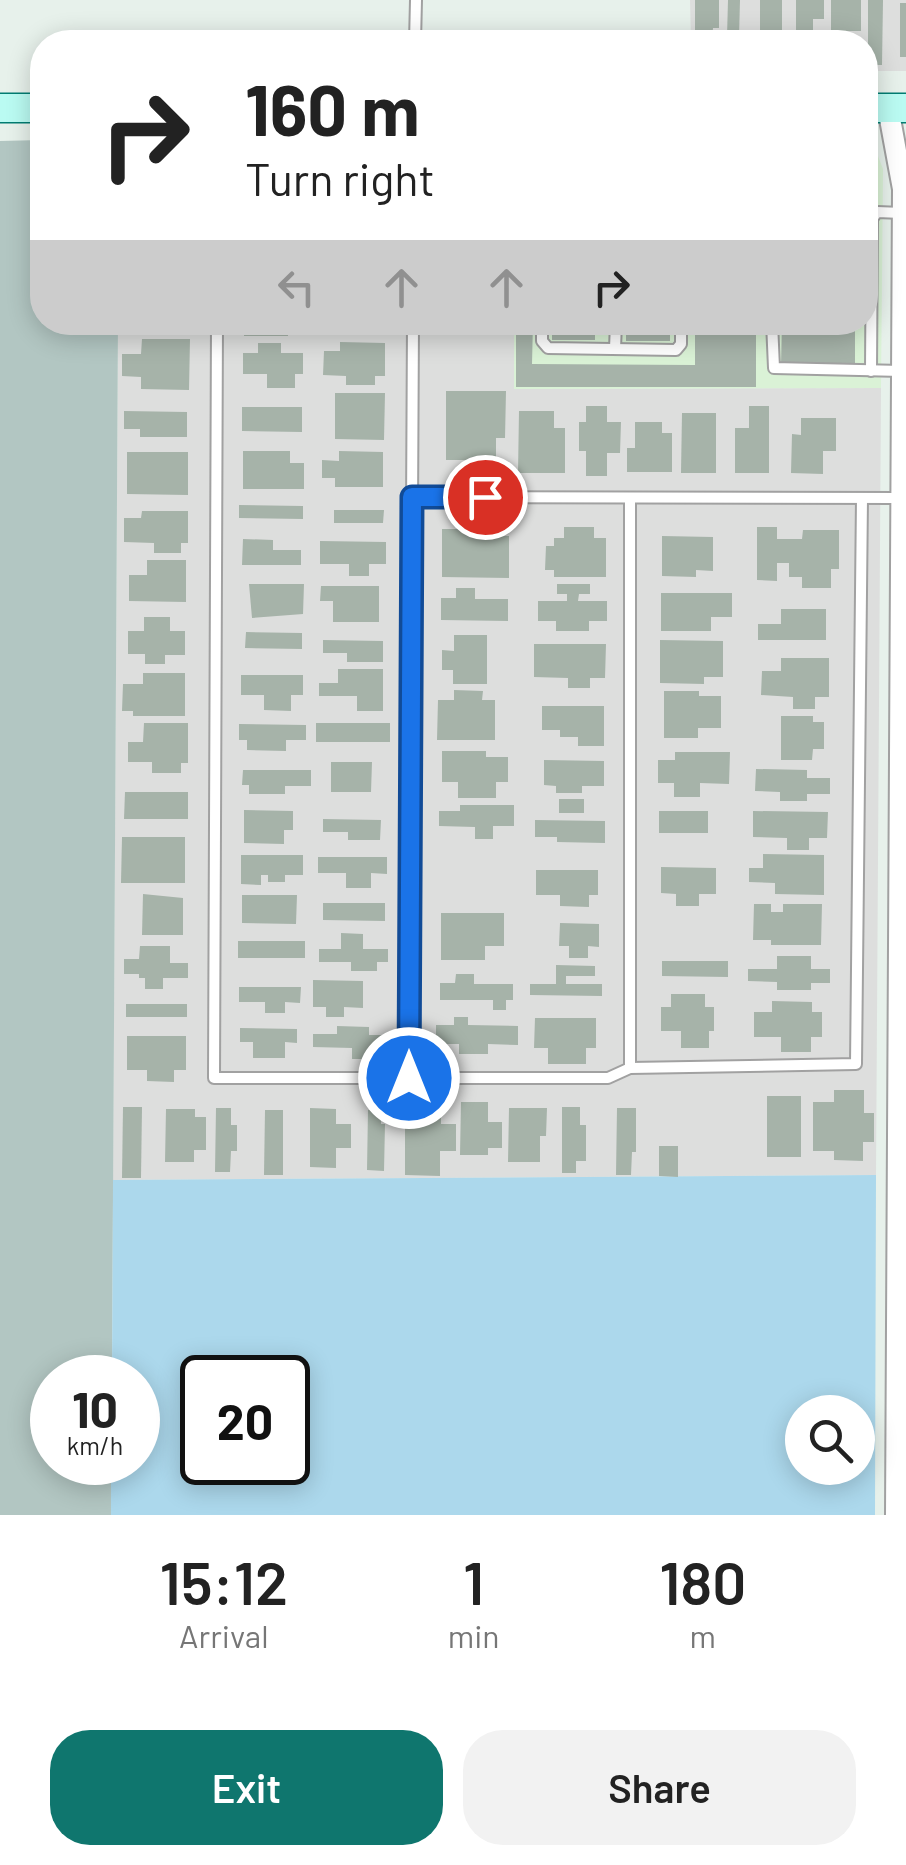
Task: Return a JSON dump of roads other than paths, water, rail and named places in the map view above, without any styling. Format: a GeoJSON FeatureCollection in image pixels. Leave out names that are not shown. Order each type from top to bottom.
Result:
{"type":"FeatureCollection","features":[{"type":"Feature","properties":{"kind":"main road"},"geometry":{"type":"LineString","coordinates":[[0,108],[30,108]]}},
{"type":"Feature","properties":{"kind":"street"},"geometry":{"type":"LineString","coordinates":[[886,108],[905,185],[901,1454],[896,1515]]}},
{"type":"Feature","properties":{"kind":"lane"},"geometry":{"type":"LineString","coordinates":[[416,0],[416,30]]}},
{"type":"Feature","properties":{"kind":"lane"},"geometry":{"type":"LineString","coordinates":[[878,214],[904,217]]}},
{"type":"Feature","properties":{"kind":"lane"},"geometry":{"type":"LineString","coordinates":[[878,261],[903,262]]}},
{"type":"Feature","properties":{"kind":"lane"},"geometry":{"type":"LineString","coordinates":[[216,335],[214,1078],[608,1078],[630,1068],[856,1064],[862,498]]}},
{"type":"Feature","properties":{"kind":"lane"},"geometry":{"type":"LineString","coordinates":[[409,1078],[413,335]]}},
{"type":"Feature","properties":{"kind":"lane"},"geometry":{"type":"LineString","coordinates":[[542,335],[548,348],[615,349],[680,349],[681,335]]}},
{"type":"Feature","properties":{"kind":"lane"},"geometry":{"type":"LineString","coordinates":[[615,349],[616,335]]}},
{"type":"Feature","properties":{"kind":"lane"},"geometry":{"type":"LineString","coordinates":[[773,335],[774,368],[902,372]]}},
{"type":"Feature","properties":{"kind":"lane"},"geometry":{"type":"LineString","coordinates":[[871,335],[871,372]]}},
{"type":"Feature","properties":{"kind":"lane"},"geometry":{"type":"LineString","coordinates":[[412,497],[902,498]]}},
{"type":"Feature","properties":{"kind":"lane"},"geometry":{"type":"LineString","coordinates":[[630,498],[630,1068]]}}]}
